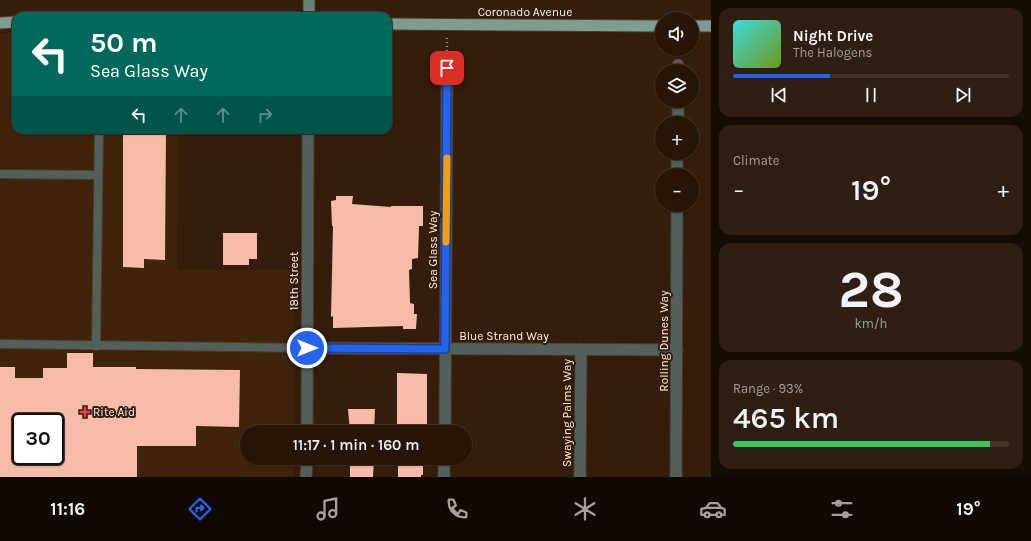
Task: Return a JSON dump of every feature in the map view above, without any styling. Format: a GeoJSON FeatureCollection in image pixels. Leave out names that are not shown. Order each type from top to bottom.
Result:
{"type":"FeatureCollection","features":[{"type":"Feature","properties":{"kind":"main road"},"geometry":{"type":"LineString","coordinates":[[309,0],[309,12]]}},
{"type":"Feature","properties":{"kind":"main road"},"geometry":{"type":"LineString","coordinates":[[0,22],[12,22]]}},
{"type":"Feature","properties":{"kind":"main road","name":"Coronado Avenue"},"geometry":{"type":"LineString","coordinates":[[392,24],[655,26]]}},
{"type":"Feature","properties":{"kind":"main road"},"geometry":{"type":"LineString","coordinates":[[699,26],[711,26]]}},
{"type":"Feature","properties":{"kind":"street","name":"Sea Glass Way"},"geometry":{"type":"LineString","coordinates":[[445,425],[447,68]]}},
{"type":"Feature","properties":{"kind":"street","name":"18th Street"},"geometry":{"type":"LineString","coordinates":[[307,425],[308,134]]}},
{"type":"Feature","properties":{"kind":"street","name":"Rolling Dunes Way"},"geometry":{"type":"LineString","coordinates":[[676,477],[677,212]]}},
{"type":"Feature","properties":{"kind":"street","name":"Blue Strand Way"},"geometry":{"type":"LineString","coordinates":[[307,348],[677,350]]}},
{"type":"Feature","properties":{"kind":"street","name":"Swaying Palms Way"},"geometry":{"type":"LineString","coordinates":[[580,477],[581,349]]}},
{"type":"Feature","properties":{"kind":"street"},"geometry":{"type":"LineString","coordinates":[[306,465],[306,477]]}},
{"type":"Feature","properties":{"kind":"street"},"geometry":{"type":"LineString","coordinates":[[444,465],[444,477]]}},
{"type":"Feature","properties":{"kind":"lane"},"geometry":{"type":"LineString","coordinates":[[96,346],[98,134]]}},
{"type":"Feature","properties":{"kind":"lane"},"geometry":{"type":"LineString","coordinates":[[0,174],[98,175]]}},
{"type":"Feature","properties":{"kind":"lane"},"geometry":{"type":"LineString","coordinates":[[0,344],[307,348]]}},
{"type":"Feature","properties":{"kind":"shaded area"},"geometry":{"type":"Polygon","coordinates":[[[12,32],[12,134],[178,134],[177,270],[293,270],[293,425],[240,425],[240,465],[293,465],[293,477],[0,477],[0,33],[12,32]]]}},
{"type":"Feature","properties":{"kind":"building"},"geometry":{"type":"Polygon","coordinates":[[[123,134],[166,134],[165,260],[144,259],[144,268],[123,267],[123,134]]]}},
{"type":"Feature","properties":{"kind":"building"},"geometry":{"type":"Polygon","coordinates":[[[336,196],[353,196],[352,204],[391,207],[423,206],[423,226],[419,226],[418,258],[412,259],[412,269],[409,270],[410,303],[414,304],[414,314],[417,314],[416,329],[403,329],[403,326],[333,328],[333,316],[331,317],[333,226],[331,201],[336,200],[336,196]]]}},
{"type":"Feature","properties":{"kind":"building"},"geometry":{"type":"Polygon","coordinates":[[[223,233],[257,233],[257,259],[249,259],[249,265],[223,265],[223,233]]]}},
{"type":"Feature","properties":{"kind":"building"},"geometry":{"type":"Polygon","coordinates":[[[67,353],[93,353],[93,367],[240,370],[239,427],[196,426],[196,446],[137,446],[137,477],[0,477],[0,367],[15,367],[15,378],[43,378],[43,368],[67,368],[67,353]]]}},
{"type":"Feature","properties":{"kind":"building"},"geometry":{"type":"Polygon","coordinates":[[[397,373],[427,374],[427,425],[397,425],[397,373]]]}},
{"type":"Feature","properties":{"kind":"building"},"geometry":{"type":"Polygon","coordinates":[[[348,409],[375,409],[374,425],[349,425],[348,409]]]}},
{"type":"Feature","properties":{"kind":"building"},"geometry":{"type":"Polygon","coordinates":[[[350,465],[374,465],[373,477],[350,477],[350,465]]]}},
{"type":"Feature","properties":{"kind":"building"},"geometry":{"type":"Polygon","coordinates":[[[398,465],[423,465],[423,475],[421,475],[421,477],[398,477],[398,465]]]}},
{"type":"Feature","properties":{"kind":"slow traffic"},"geometry":{"type":"LineString","coordinates":[[446,242],[447,158]]}},
{"type":"Feature","properties":{"kind":"place","name":"Rite Aid"},"geometry":{"type":"Point","coordinates":[85,412]}},
{"type":"Feature","properties":{"kind":"route"},"geometry":{"type":"LineString","coordinates":[[307,348],[445,349],[447,68]]}}]}
